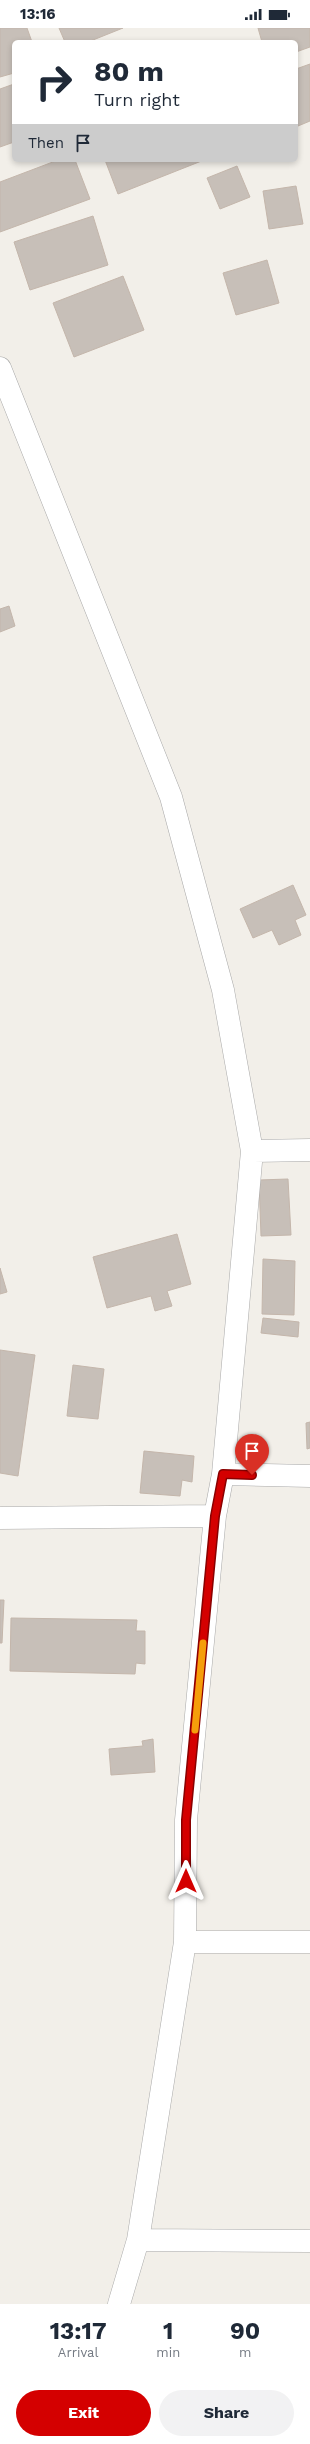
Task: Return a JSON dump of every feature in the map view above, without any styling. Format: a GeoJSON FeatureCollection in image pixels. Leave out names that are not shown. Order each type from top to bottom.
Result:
{"type":"FeatureCollection","features":[{"type":"Feature","properties":{"kind":"street"},"geometry":{"type":"LineString","coordinates":[[0,368],[170,796],[223,990],[252,1150],[223,1474],[215,1516],[186,1820],[185,1942],[138,2240],[119,2304]]}},
{"type":"Feature","properties":{"kind":"street"},"geometry":{"type":"LineString","coordinates":[[252,1150],[310,1150]]}},
{"type":"Feature","properties":{"kind":"street"},"geometry":{"type":"LineString","coordinates":[[223,1474],[310,1476]]}},
{"type":"Feature","properties":{"kind":"street"},"geometry":{"type":"LineString","coordinates":[[0,1518],[215,1516]]}},
{"type":"Feature","properties":{"kind":"street"},"geometry":{"type":"LineString","coordinates":[[185,1942],[310,1942]]}},
{"type":"Feature","properties":{"kind":"street"},"geometry":{"type":"LineString","coordinates":[[138,2240],[310,2240]]}},
{"type":"Feature","properties":{"kind":"building"},"geometry":{"type":"Polygon","coordinates":[[[0,28],[27,28],[31,40],[12,40],[12,74],[0,77],[0,28]]]}},
{"type":"Feature","properties":{"kind":"building"},"geometry":{"type":"Polygon","coordinates":[[[59,28],[123,28],[93,40],[64,40],[59,28]]]}},
{"type":"Feature","properties":{"kind":"building"},"geometry":{"type":"Polygon","coordinates":[[[258,28],[310,28],[310,47],[298,51],[298,40],[261,40],[258,28]]]}},
{"type":"Feature","properties":{"kind":"building"},"geometry":{"type":"Polygon","coordinates":[[[310,64],[310,121],[298,126],[298,68],[310,64]]]}},
{"type":"Feature","properties":{"kind":"building"},"geometry":{"type":"Polygon","coordinates":[[[12,85],[12,143],[0,147],[0,89],[12,85]]]}},
{"type":"Feature","properties":{"kind":"building"},"geometry":{"type":"Polygon","coordinates":[[[53,162],[76,162],[90,199],[0,232],[0,182],[53,162]]]}},
{"type":"Feature","properties":{"kind":"building"},"geometry":{"type":"Polygon","coordinates":[[[106,162],[199,162],[118,194],[106,162]]]}},
{"type":"Feature","properties":{"kind":"building"},"geometry":{"type":"Polygon","coordinates":[[[237,166],[250,197],[220,209],[207,178],[237,166]]]}},
{"type":"Feature","properties":{"kind":"building"},"geometry":{"type":"Polygon","coordinates":[[[296,186],[303,224],[269,229],[263,191],[296,186]]]}},
{"type":"Feature","properties":{"kind":"building"},"geometry":{"type":"Polygon","coordinates":[[[93,216],[108,265],[30,290],[14,242],[93,216]]]}},
{"type":"Feature","properties":{"kind":"building"},"geometry":{"type":"Polygon","coordinates":[[[267,260],[279,303],[236,315],[223,273],[267,260]]]}},
{"type":"Feature","properties":{"kind":"building"},"geometry":{"type":"Polygon","coordinates":[[[123,276],[144,330],[74,357],[53,303],[123,276]]]}},
{"type":"Feature","properties":{"kind":"building"},"geometry":{"type":"Polygon","coordinates":[[[9,606],[15,626],[0,632],[0,609],[9,606]]]}},
{"type":"Feature","properties":{"kind":"building"},"geometry":{"type":"Polygon","coordinates":[[[293,885],[306,915],[295,920],[301,935],[279,945],[272,930],[253,938],[240,909],[293,885]]]}},
{"type":"Feature","properties":{"kind":"building"},"geometry":{"type":"Polygon","coordinates":[[[288,1179],[291,1235],[261,1236],[259,1180],[288,1179]]]}},
{"type":"Feature","properties":{"kind":"building"},"geometry":{"type":"Polygon","coordinates":[[[177,1234],[191,1284],[167,1291],[172,1306],[155,1311],[151,1296],[107,1308],[93,1257],[177,1234]]]}},
{"type":"Feature","properties":{"kind":"building"},"geometry":{"type":"Polygon","coordinates":[[[263,1259],[295,1261],[294,1315],[262,1314],[263,1259]]]}},
{"type":"Feature","properties":{"kind":"building"},"geometry":{"type":"Polygon","coordinates":[[[0,1268],[7,1292],[0,1294],[0,1268]]]}},
{"type":"Feature","properties":{"kind":"building"},"geometry":{"type":"Polygon","coordinates":[[[263,1318],[299,1322],[298,1337],[261,1333],[263,1318]]]}},
{"type":"Feature","properties":{"kind":"building"},"geometry":{"type":"Polygon","coordinates":[[[0,1350],[35,1355],[18,1476],[0,1473],[0,1350]]]}},
{"type":"Feature","properties":{"kind":"building"},"geometry":{"type":"Polygon","coordinates":[[[73,1365],[104,1369],[98,1419],[67,1416],[73,1365]]]}},
{"type":"Feature","properties":{"kind":"building"},"geometry":{"type":"Polygon","coordinates":[[[310,1422],[310,1448],[307,1449],[306,1423],[310,1422]]]}},
{"type":"Feature","properties":{"kind":"building"},"geometry":{"type":"Polygon","coordinates":[[[144,1451],[194,1456],[192,1482],[182,1480],[180,1496],[140,1493],[144,1451]]]}},
{"type":"Feature","properties":{"kind":"building"},"geometry":{"type":"Polygon","coordinates":[[[0,1600],[4,1600],[2,1643],[0,1643],[0,1600]]]}},
{"type":"Feature","properties":{"kind":"building"},"geometry":{"type":"Polygon","coordinates":[[[11,1618],[137,1620],[136,1631],[145,1631],[145,1664],[136,1663],[135,1674],[10,1671],[11,1618]]]}},
{"type":"Feature","properties":{"kind":"building"},"geometry":{"type":"Polygon","coordinates":[[[153,1739],[155,1772],[111,1775],[109,1749],[143,1746],[142,1741],[153,1739]]]}},
{"type":"Feature","properties":{"kind":"slow traffic"},"geometry":{"type":"LineString","coordinates":[[195,1730],[203,1643]]}},
{"type":"Feature","properties":{"kind":"route"},"geometry":{"type":"LineString","coordinates":[[186,1881],[186,1820],[215,1516],[223,1474],[252,1475]]}}]}
